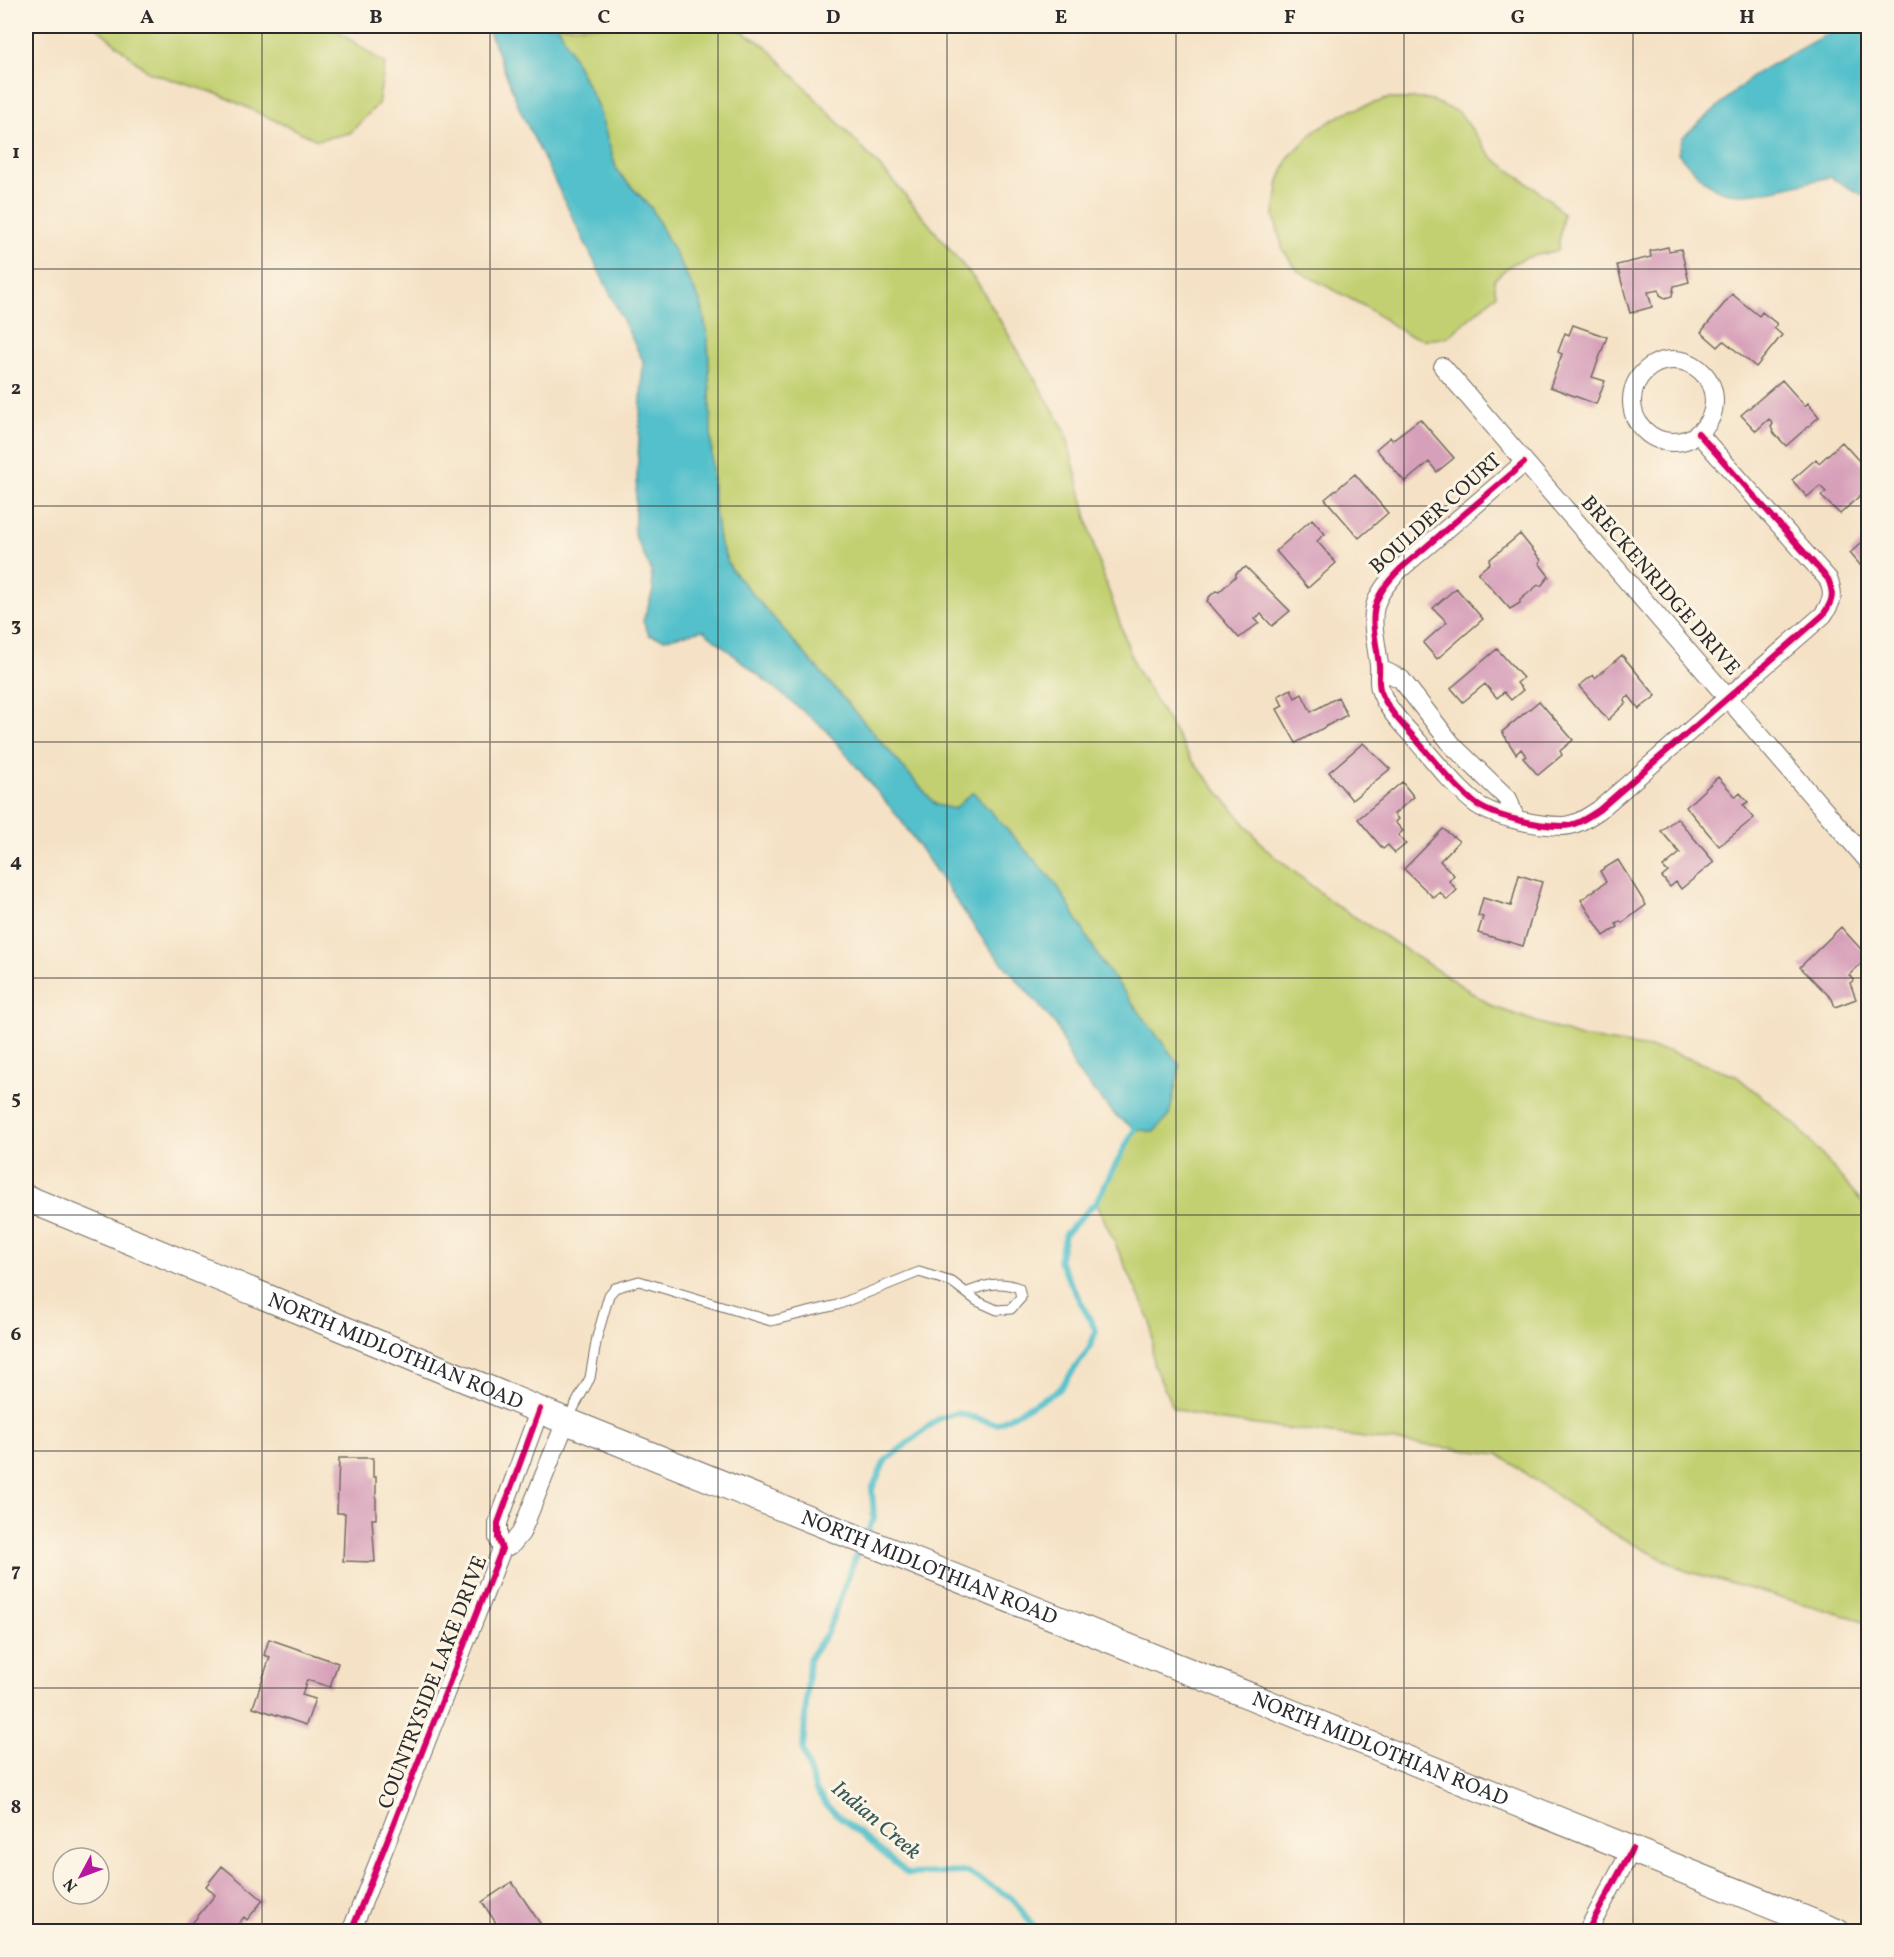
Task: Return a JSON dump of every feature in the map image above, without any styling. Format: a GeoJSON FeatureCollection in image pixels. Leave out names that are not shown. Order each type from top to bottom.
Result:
{"type":"FeatureCollection","features":[{"type":"Feature","properties":{"kind":"main road","name":"NORTH MIDLOTHIAN ROAD"},"geometry":{"type":"LineString","coordinates":[[26,1198],[566,1420],[1837,1932]]}},
{"type":"Feature","properties":{"kind":"street"},"geometry":{"type":"LineString","coordinates":[[1679,360],[1691,363],[1706,375],[1711,384],[1714,403],[1709,421],[1698,433],[1687,440],[1668,441],[1657,438],[1639,423],[1632,401],[1639,378],[1646,369],[1656,363],[1679,360]]}},
{"type":"Feature","properties":{"kind":"street","name":"BRECKENRIDGE DRIVE"},"geometry":{"type":"LineString","coordinates":[[1443,366],[1524,463],[1869,861]]}},
{"type":"Feature","properties":{"kind":"street","name":"BOULDER COURT"},"geometry":{"type":"LineString","coordinates":[[1524,463],[1382,587],[1372,611],[1380,669],[1380,691],[1437,765],[1474,803],[1489,812],[1563,826],[1583,820],[1599,810],[1822,615],[1832,603],[1833,595],[1828,579],[1698,433]]}},
{"type":"Feature","properties":{"kind":"street"},"geometry":{"type":"LineString","coordinates":[[1380,669],[1401,679],[1451,743],[1508,799],[1515,818]]}},
{"type":"Feature","properties":{"kind":"street","name":"COUNTRYSIDE LAKE DRIVE"},"geometry":{"type":"LineString","coordinates":[[351,1932],[502,1549],[498,1538],[498,1523],[540,1409]]}},
{"type":"Feature","properties":{"kind":"street","name":"COUNTRYSIDE LAKE DRIVE"},"geometry":{"type":"LineString","coordinates":[[502,1549],[512,1544],[522,1533],[566,1420]]}},
{"type":"Feature","properties":{"kind":"street"},"geometry":{"type":"LineString","coordinates":[[1587,1932],[1632,1849]]}},
{"type":"Feature","properties":{"kind":"lane"},"geometry":{"type":"LineString","coordinates":[[566,1420],[590,1378],[597,1337],[609,1295],[615,1288],[639,1281],[771,1322],[837,1305],[919,1272],[952,1282],[977,1301],[997,1310],[1011,1310],[1021,1298],[1018,1288],[1007,1283],[992,1283],[968,1292]]}},
{"type":"Feature","properties":{"kind":"green space"},"geometry":{"type":"Polygon","coordinates":[[[95,26],[331,26],[385,64],[378,104],[350,133],[317,140],[220,95],[148,72],[95,26]]]}},
{"type":"Feature","properties":{"kind":"green space"},"geometry":{"type":"Polygon","coordinates":[[[558,26],[733,26],[766,46],[895,183],[979,285],[1065,430],[1096,554],[1135,667],[1191,759],[1266,849],[1333,903],[1494,1007],[1580,1037],[1668,1051],[1735,1075],[1797,1126],[1868,1209],[1868,1622],[1686,1571],[1603,1528],[1498,1454],[1215,1420],[1173,1408],[1153,1364],[1151,1322],[1096,1202],[1135,1129],[1154,1132],[1179,1066],[1103,964],[954,809],[936,805],[731,569],[719,541],[713,495],[708,338],[701,303],[652,209],[617,171],[598,107],[558,26]]]}},
{"type":"Feature","properties":{"kind":"green space"},"geometry":{"type":"Polygon","coordinates":[[[1387,99],[1428,99],[1460,113],[1492,157],[1549,199],[1563,214],[1558,250],[1517,261],[1510,266],[1494,280],[1496,295],[1448,337],[1426,340],[1406,334],[1364,306],[1298,271],[1283,250],[1274,215],[1279,181],[1289,157],[1317,129],[1347,112],[1387,99]]]}},
{"type":"Feature","properties":{"kind":"water"},"geometry":{"type":"Polygon","coordinates":[[[487,26],[558,26],[598,107],[617,171],[652,209],[701,303],[708,338],[713,495],[719,541],[731,569],[936,805],[954,809],[973,792],[1057,885],[1103,964],[1180,1066],[1169,1116],[1154,1132],[1135,1129],[1115,1115],[1075,1069],[1056,1025],[987,945],[900,819],[826,730],[703,630],[665,639],[649,635],[643,621],[653,591],[651,570],[634,534],[643,361],[520,110],[487,26]]]}},
{"type":"Feature","properties":{"kind":"water"},"geometry":{"type":"Polygon","coordinates":[[[1841,26],[1868,26],[1868,198],[1830,177],[1762,192],[1735,194],[1724,192],[1705,181],[1678,153],[1683,137],[1755,74],[1841,26]]]}},
{"type":"Feature","properties":{"kind":"building"},"geometry":{"type":"Polygon","coordinates":[[[1668,247],[1669,251],[1681,249],[1689,282],[1674,286],[1672,296],[1665,298],[1660,295],[1659,290],[1648,292],[1652,307],[1630,313],[1617,265],[1651,257],[1650,251],[1668,247]]]}},
{"type":"Feature","properties":{"kind":"building"},"geometry":{"type":"Polygon","coordinates":[[[1732,294],[1759,316],[1762,312],[1777,324],[1774,328],[1782,335],[1756,367],[1724,341],[1718,347],[1701,332],[1732,294]]]}},
{"type":"Feature","properties":{"kind":"building"},"geometry":{"type":"Polygon","coordinates":[[[1573,325],[1607,337],[1592,377],[1605,381],[1596,404],[1550,387],[1562,354],[1558,352],[1565,333],[1569,335],[1573,325]]]}},
{"type":"Feature","properties":{"kind":"building"},"geometry":{"type":"Polygon","coordinates":[[[1782,380],[1805,406],[1808,403],[1819,417],[1786,446],[1774,433],[1771,427],[1773,424],[1769,419],[1756,431],[1741,415],[1782,380]]]}},
{"type":"Feature","properties":{"kind":"building"},"geometry":{"type":"Polygon","coordinates":[[[1420,419],[1454,458],[1437,472],[1429,462],[1405,482],[1376,449],[1390,437],[1392,440],[1420,419]]]}},
{"type":"Feature","properties":{"kind":"building"},"geometry":{"type":"Polygon","coordinates":[[[1842,442],[1868,471],[1868,488],[1840,514],[1821,496],[1826,492],[1820,486],[1807,497],[1792,480],[1816,459],[1819,463],[1842,442]]]}},
{"type":"Feature","properties":{"kind":"building"},"geometry":{"type":"Polygon","coordinates":[[[1355,474],[1388,513],[1359,538],[1325,499],[1355,474]]]}},
{"type":"Feature","properties":{"kind":"building"},"geometry":{"type":"Polygon","coordinates":[[[1312,519],[1325,534],[1317,541],[1336,563],[1308,588],[1276,551],[1312,519]]]}},
{"type":"Feature","properties":{"kind":"building"},"geometry":{"type":"Polygon","coordinates":[[[1520,534],[1541,560],[1539,563],[1549,576],[1541,586],[1538,585],[1520,600],[1520,603],[1510,609],[1478,573],[1490,563],[1489,560],[1520,534]]]}},
{"type":"Feature","properties":{"kind":"building"},"geometry":{"type":"Polygon","coordinates":[[[1868,537],[1868,568],[1865,571],[1850,553],[1868,537]]]}},
{"type":"Feature","properties":{"kind":"building"},"geometry":{"type":"Polygon","coordinates":[[[1246,567],[1290,611],[1272,626],[1261,614],[1255,619],[1259,623],[1239,638],[1207,601],[1210,596],[1216,591],[1219,592],[1236,576],[1236,573],[1246,567]]]}},
{"type":"Feature","properties":{"kind":"building"},"geometry":{"type":"Polygon","coordinates":[[[1456,588],[1483,619],[1437,659],[1423,643],[1447,622],[1433,608],[1456,588]]]}},
{"type":"Feature","properties":{"kind":"building"},"geometry":{"type":"Polygon","coordinates":[[[1497,649],[1523,678],[1517,683],[1523,690],[1511,700],[1504,692],[1497,698],[1485,684],[1463,702],[1451,688],[1497,649]]]}},
{"type":"Feature","properties":{"kind":"building"},"geometry":{"type":"Polygon","coordinates":[[[1622,655],[1656,696],[1639,709],[1629,696],[1624,700],[1626,703],[1608,720],[1579,686],[1593,675],[1595,678],[1622,655]]]}},
{"type":"Feature","properties":{"kind":"building"},"geometry":{"type":"Polygon","coordinates":[[[1291,689],[1295,698],[1302,694],[1311,712],[1338,697],[1347,715],[1296,743],[1277,709],[1283,706],[1278,696],[1291,689]]]}},
{"type":"Feature","properties":{"kind":"building"},"geometry":{"type":"Polygon","coordinates":[[[1539,701],[1573,740],[1560,751],[1562,755],[1538,775],[1523,758],[1526,756],[1521,749],[1516,754],[1502,732],[1539,701]]]}},
{"type":"Feature","properties":{"kind":"building"},"geometry":{"type":"Polygon","coordinates":[[[1363,743],[1390,769],[1352,800],[1329,772],[1363,743]]]}},
{"type":"Feature","properties":{"kind":"building"},"geometry":{"type":"Polygon","coordinates":[[[1718,777],[1736,797],[1740,793],[1748,802],[1743,805],[1754,818],[1719,846],[1686,807],[1718,777]]]}},
{"type":"Feature","properties":{"kind":"building"},"geometry":{"type":"Polygon","coordinates":[[[1402,782],[1414,797],[1394,814],[1398,819],[1395,822],[1403,831],[1398,835],[1406,844],[1395,853],[1388,845],[1383,849],[1358,819],[1402,782]]]}},
{"type":"Feature","properties":{"kind":"building"},"geometry":{"type":"Polygon","coordinates":[[[1677,818],[1714,862],[1681,889],[1676,882],[1670,887],[1662,877],[1668,872],[1663,867],[1680,853],[1661,831],[1677,818]]]}},
{"type":"Feature","properties":{"kind":"building"},"geometry":{"type":"Polygon","coordinates":[[[1443,829],[1459,841],[1440,861],[1454,875],[1449,881],[1457,890],[1447,900],[1440,892],[1434,898],[1404,869],[1443,829]]]}},
{"type":"Feature","properties":{"kind":"building"},"geometry":{"type":"Polygon","coordinates":[[[1618,860],[1646,905],[1622,923],[1620,921],[1616,924],[1618,927],[1604,936],[1581,900],[1606,882],[1600,871],[1618,860]]]}},
{"type":"Feature","properties":{"kind":"building"},"geometry":{"type":"Polygon","coordinates":[[[1519,875],[1542,882],[1523,946],[1478,933],[1483,917],[1478,916],[1483,898],[1511,906],[1519,875]]]}},
{"type":"Feature","properties":{"kind":"building"},"geometry":{"type":"Polygon","coordinates":[[[1841,927],[1868,957],[1849,975],[1854,980],[1850,983],[1856,999],[1835,1007],[1832,999],[1800,967],[1841,927]]]}},
{"type":"Feature","properties":{"kind":"building"},"geometry":{"type":"Polygon","coordinates":[[[339,1458],[373,1458],[373,1477],[376,1477],[376,1519],[372,1519],[375,1562],[343,1561],[345,1513],[337,1513],[339,1458]]]}},
{"type":"Feature","properties":{"kind":"building"},"geometry":{"type":"Polygon","coordinates":[[[269,1639],[338,1663],[330,1687],[307,1680],[302,1695],[315,1699],[306,1725],[253,1707],[270,1657],[264,1655],[269,1639]]]}},
{"type":"Feature","properties":{"kind":"building"},"geometry":{"type":"Polygon","coordinates":[[[222,1866],[263,1900],[247,1920],[244,1917],[232,1932],[185,1932],[215,1895],[206,1886],[222,1866]]]}},
{"type":"Feature","properties":{"kind":"building"},"geometry":{"type":"Polygon","coordinates":[[[512,1882],[546,1932],[502,1932],[482,1902],[512,1882]]]}},
{"type":"Feature","properties":{"kind":"waterway","name":"Indian Creek"},"geometry":{"type":"LineString","coordinates":[[868,1530],[874,1519],[872,1489],[885,1461],[938,1419],[957,1413],[997,1424],[1059,1390],[1089,1349],[1096,1331],[1059,1261],[1065,1234],[1096,1202],[1135,1129]]}},
{"type":"Feature","properties":{"kind":"waterway","name":"Indian Creek"},"geometry":{"type":"LineString","coordinates":[[858,1550],[828,1631],[809,1660],[803,1751],[816,1791],[828,1807],[908,1874],[967,1872],[1012,1898],[1038,1932]]}},
{"type":"Feature","properties":{"kind":"cycle path"},"geometry":{"type":"LineString","coordinates":[[1524,463],[1400,569],[1381,593],[1374,613],[1379,685],[1384,699],[1398,719],[1453,782],[1475,803],[1517,820],[1567,826],[1582,821],[1599,810],[1823,615],[1830,602],[1832,594],[1828,579],[1698,433]]}},
{"type":"Feature","properties":{"kind":"cycle path"},"geometry":{"type":"LineString","coordinates":[[351,1932],[502,1549],[498,1538],[498,1523],[540,1409]]}},
{"type":"Feature","properties":{"kind":"cycle path"},"geometry":{"type":"LineString","coordinates":[[1587,1932],[1632,1849]]}}]}
